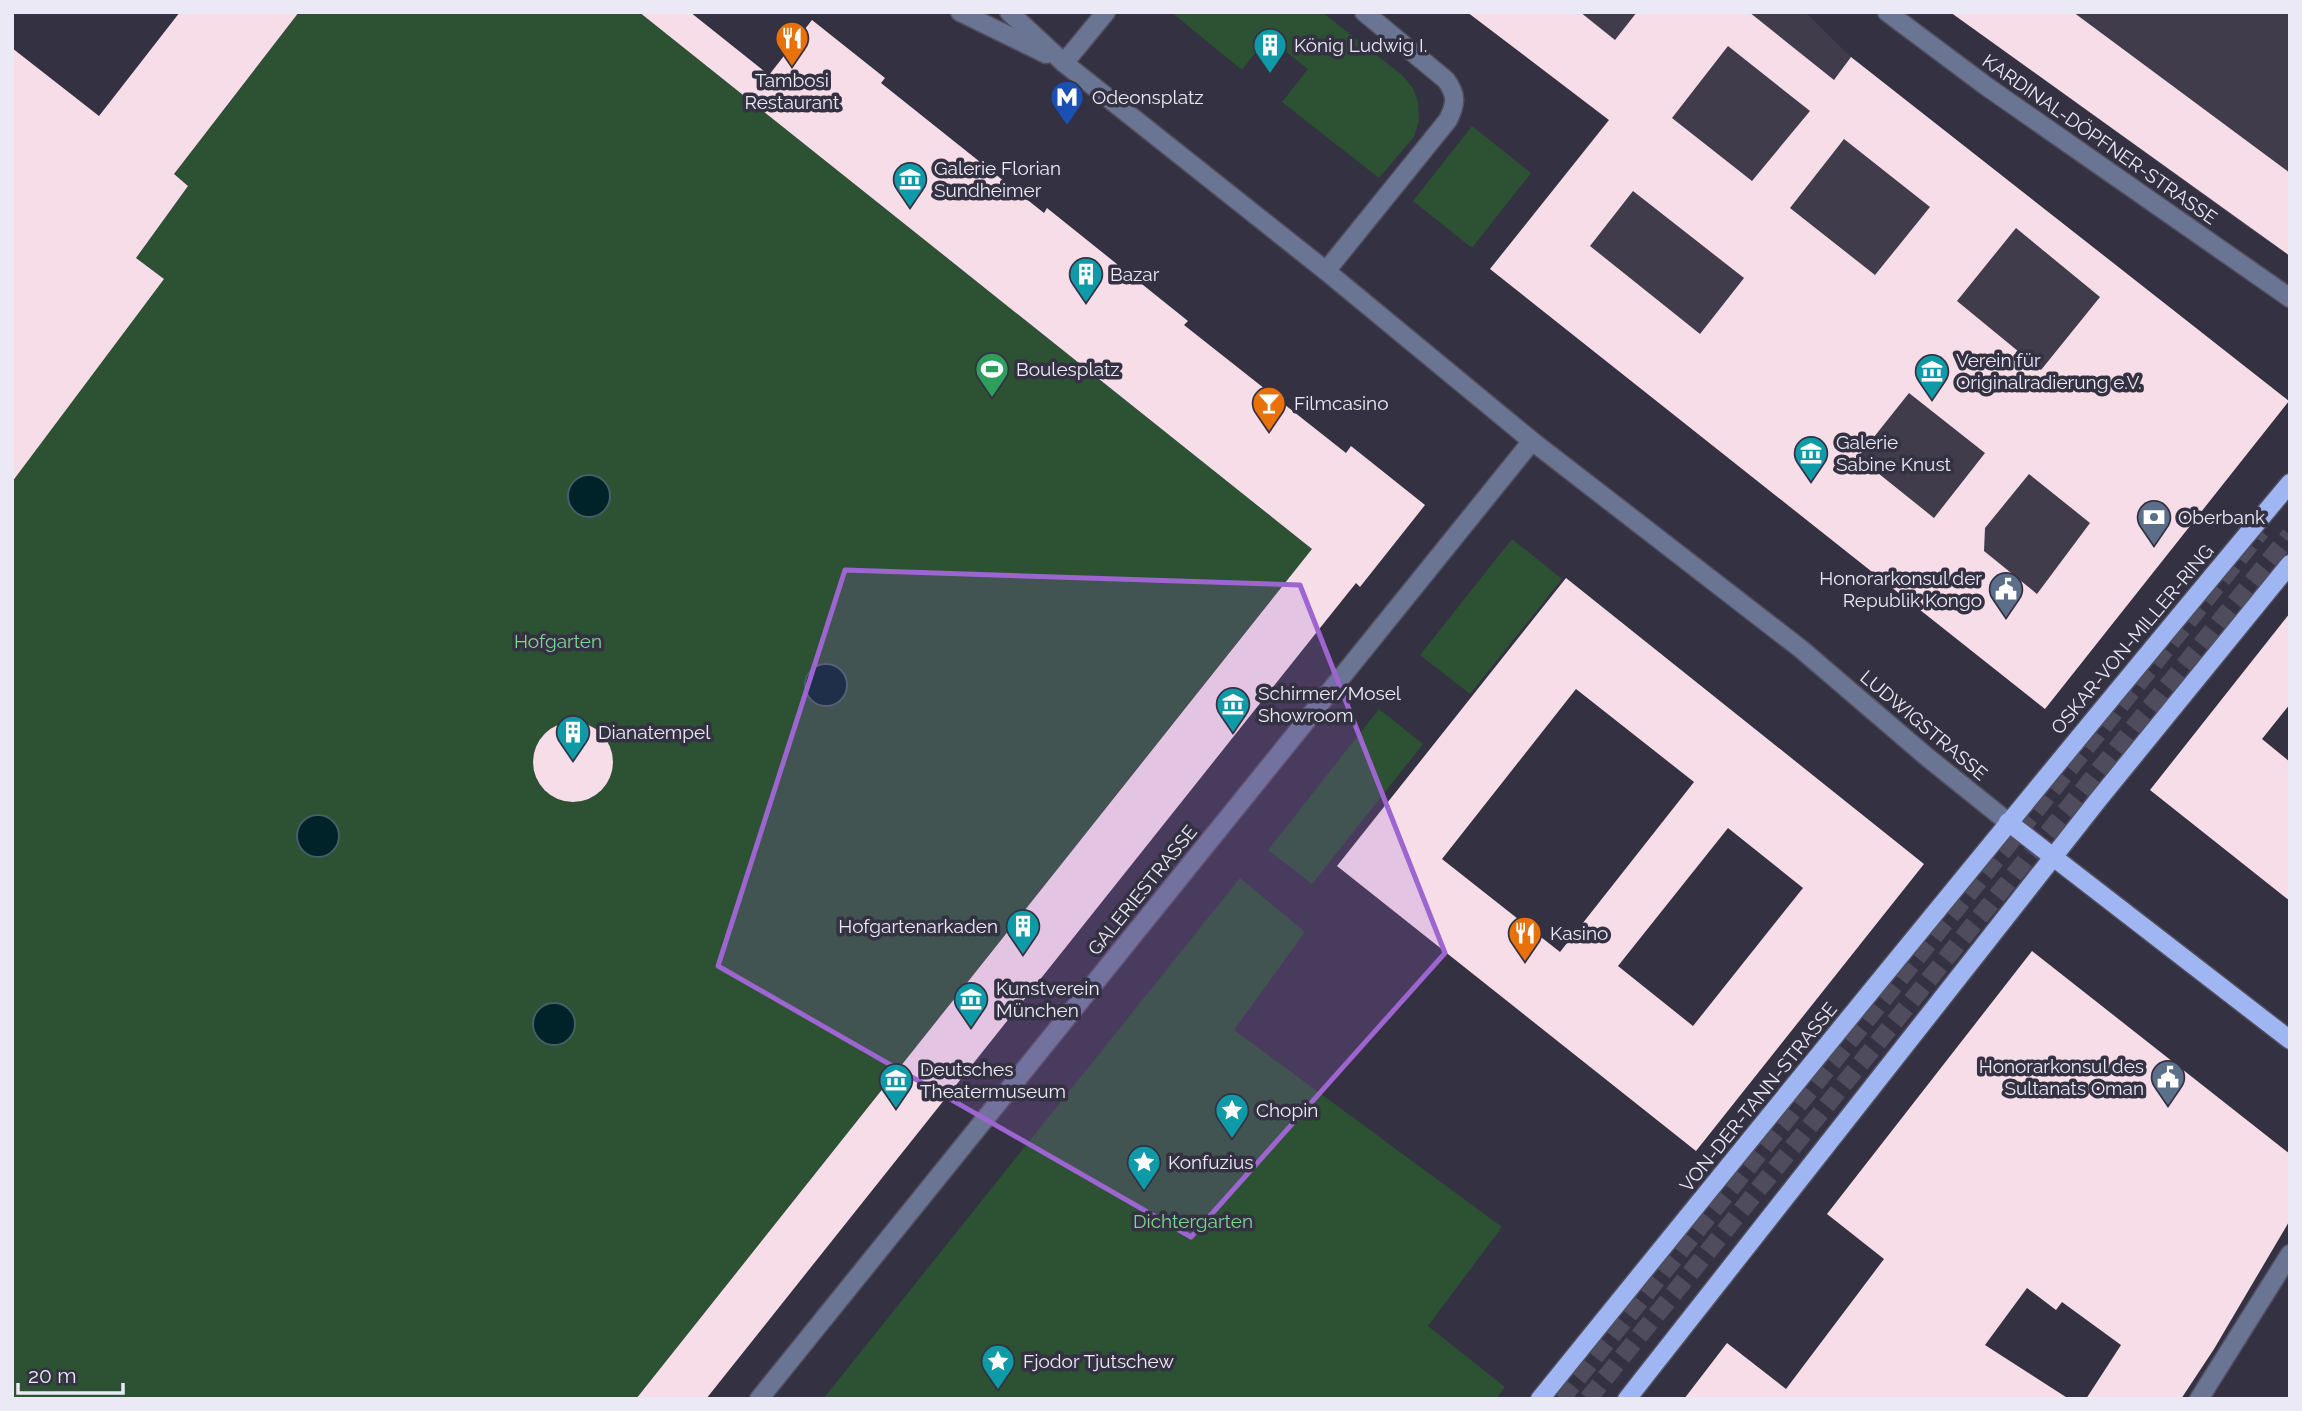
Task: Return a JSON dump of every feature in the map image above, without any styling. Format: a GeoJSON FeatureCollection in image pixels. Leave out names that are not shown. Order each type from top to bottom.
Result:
{"type":"FeatureCollection","features":[{"type":"Feature","properties":{"kind":"main road","name":"OSKAR-VON-MILLER-RING"},"geometry":{"type":"LineString","coordinates":[[2008,822],[2290,482]]}},
{"type":"Feature","properties":{"kind":"main road"},"geometry":{"type":"LineString","coordinates":[[1627,1399],[2053,857],[2290,564]]}},
{"type":"Feature","properties":{"kind":"main road","name":"LUDWIGSTRASSE"},"geometry":{"type":"LineString","coordinates":[[2008,822],[2290,1040]]}},
{"type":"Feature","properties":{"kind":"main road","name":"VON-DER-TANN-STRASSE"},"geometry":{"type":"LineString","coordinates":[[1539,1399],[1980,861],[2008,822]]}},
{"type":"Feature","properties":{"kind":"street"},"geometry":{"type":"LineString","coordinates":[[960,12],[1064,63]]}},
{"type":"Feature","properties":{"kind":"street"},"geometry":{"type":"LineString","coordinates":[[1009,12],[1064,63],[1326,271],[1532,441]]}},
{"type":"Feature","properties":{"kind":"street"},"geometry":{"type":"LineString","coordinates":[[1064,63],[1106,12]]}},
{"type":"Feature","properties":{"kind":"street"},"geometry":{"type":"LineString","coordinates":[[1326,271],[1448,120],[1455,99],[1446,80],[1364,12]]}},
{"type":"Feature","properties":{"kind":"street","name":"KARDINAL-DÖPFNER-STRASSE"},"geometry":{"type":"LineString","coordinates":[[1887,12],[1986,86],[2290,298]]}},
{"type":"Feature","properties":{"kind":"street","name":"LUDWIGSTRASSE"},"geometry":{"type":"LineString","coordinates":[[1532,441],[1801,649],[2008,822]]}},
{"type":"Feature","properties":{"kind":"street","name":"GALERIESTRASSE"},"geometry":{"type":"LineString","coordinates":[[760,1399],[1532,441]]}},
{"type":"Feature","properties":{"kind":"street"},"geometry":{"type":"LineString","coordinates":[[2199,1399],[2290,1254]]}},
{"type":"Feature","properties":{"kind":"highlighted area"},"geometry":{"type":"Polygon","coordinates":[[[845,570],[1300,585],[1445,953],[1191,1237],[718,966],[845,570]]]}},
{"type":"Feature","properties":{"kind":"shaded area"},"geometry":{"type":"Polygon","coordinates":[[[1467,12],[1805,12],[1851,57],[2289,401],[2045,709],[1490,269],[1608,120],[1467,12]]]}},
{"type":"Feature","properties":{"kind":"shaded area"},"geometry":{"type":"Polygon","coordinates":[[[1950,12],[2290,12],[2290,256],[2247,227],[1950,12]]]}},
{"type":"Feature","properties":{"kind":"shaded area"},"geometry":{"type":"Polygon","coordinates":[[[589,475],[604,481],[610,496],[604,511],[589,517],[574,511],[568,496],[574,481],[589,475]]]}},
{"type":"Feature","properties":{"kind":"shaded area"},"geometry":{"type":"Polygon","coordinates":[[[826,664],[841,670],[847,685],[841,700],[826,706],[811,700],[805,685],[811,670],[826,664]]]}},
{"type":"Feature","properties":{"kind":"shaded area"},"geometry":{"type":"Polygon","coordinates":[[[318,815],[333,821],[339,836],[333,851],[318,857],[303,851],[297,836],[303,821],[318,815]]]}},
{"type":"Feature","properties":{"kind":"shaded area"},"geometry":{"type":"Polygon","coordinates":[[[554,1003],[569,1009],[575,1024],[569,1039],[554,1045],[539,1039],[533,1024],[539,1009],[554,1003]]]}},
{"type":"Feature","properties":{"kind":"green space","name":"Hofgarten"},"geometry":{"type":"Polygon","coordinates":[[[299,12],[639,12],[1316,552],[1288,587],[1284,584],[1275,595],[636,1399],[12,1399],[12,473],[17,475],[164,279],[136,258],[188,186],[174,174],[299,12]]]}},
{"type":"Feature","properties":{"kind":"green space"},"geometry":{"type":"Polygon","coordinates":[[[1171,12],[1322,12],[1402,75],[1413,88],[1418,102],[1419,120],[1414,137],[1379,178],[1282,102],[1308,69],[1267,37],[1242,70],[1171,12]]]}},
{"type":"Feature","properties":{"kind":"green space"},"geometry":{"type":"Polygon","coordinates":[[[1472,126],[1531,173],[1472,248],[1413,201],[1472,126]]]}},
{"type":"Feature","properties":{"kind":"green space"},"geometry":{"type":"Polygon","coordinates":[[[1512,539],[1562,579],[1470,694],[1420,655],[1512,539]]]}},
{"type":"Feature","properties":{"kind":"green space"},"geometry":{"type":"Polygon","coordinates":[[[1379,709],[1423,744],[1312,884],[1268,850],[1379,709]]]}},
{"type":"Feature","properties":{"kind":"green space","name":"Dichtergarten"},"geometry":{"type":"Polygon","coordinates":[[[1240,878],[1305,932],[1234,1030],[1502,1227],[1428,1326],[1505,1387],[1496,1399],[823,1399],[1240,878]]]}},
{"type":"Feature","properties":{"kind":"building"},"geometry":{"type":"Polygon","coordinates":[[[180,12],[299,12],[174,174],[188,186],[136,258],[164,279],[12,482],[12,48],[99,116],[180,12]]]}},
{"type":"Feature","properties":{"kind":"building"},"geometry":{"type":"Polygon","coordinates":[[[639,12],[690,12],[769,75],[812,20],[885,78],[881,83],[1044,213],[1047,208],[1188,321],[1184,325],[1346,453],[1351,446],[1425,505],[1360,587],[1356,583],[706,1399],[636,1399],[1312,549],[639,12]]]}},
{"type":"Feature","properties":{"kind":"building"},"geometry":{"type":"Polygon","coordinates":[[[1467,12],[1580,12],[1615,40],[1637,12],[1749,12],[1834,80],[1851,57],[2289,401],[2045,709],[1490,269],[1609,120],[1467,12]],[[1728,46],[1672,118],[1752,181],[1810,111],[1728,46]],[[1844,139],[1790,208],[1875,275],[1930,207],[1844,139]],[[1633,191],[1590,246],[1700,334],[1744,278],[1633,191]],[[2016,228],[1957,301],[2041,370],[2100,297],[2016,228]],[[1909,393],[1858,457],[1934,518],[1985,453],[1909,393]],[[2029,474],[1985,528],[1984,551],[2037,594],[2090,523],[2029,474]]]}},
{"type":"Feature","properties":{"kind":"building"},"geometry":{"type":"Polygon","coordinates":[[[1950,12],[2073,12],[2290,173],[2290,256],[1950,12]]]}},
{"type":"Feature","properties":{"kind":"building"},"geometry":{"type":"Polygon","coordinates":[[[1566,578],[1924,864],[1696,1151],[1337,866],[1566,578]],[[1576,689],[1442,859],[1560,952],[1694,782],[1576,689]],[[1728,828],[1618,966],[1693,1026],[1803,888],[1728,828]]]}},
{"type":"Feature","properties":{"kind":"building"},"geometry":{"type":"Polygon","coordinates":[[[2290,613],[2290,704],[2262,739],[2290,762],[2290,901],[2150,790],[2290,613]]]}},
{"type":"Feature","properties":{"kind":"building","name":"Dianatempel"},"geometry":{"type":"Polygon","coordinates":[[[573,722],[588,725],[601,734],[610,747],[613,762],[610,777],[601,790],[588,799],[573,802],[558,799],[545,790],[536,777],[533,762],[536,747],[545,734],[558,725],[573,722]]]}},
{"type":"Feature","properties":{"kind":"building"},"geometry":{"type":"Polygon","coordinates":[[[2032,951],[2290,1154],[2290,1220],[2214,1349],[2181,1399],[2086,1399],[2121,1345],[2062,1302],[2056,1310],[2027,1288],[1985,1345],[2069,1399],[1684,1399],[1727,1343],[1786,1389],[1884,1259],[1827,1214],[2032,951]]]}},
{"type":"Feature","properties":{"kind":"tunnel"},"geometry":{"type":"LineString","coordinates":[[1561,1399],[2261,531]]}},
{"type":"Feature","properties":{"kind":"tunnel"},"geometry":{"type":"LineString","coordinates":[[1588,1399],[2290,535]]}},
{"type":"Feature","properties":{"kind":"place","name":"Tambosi Restaurant"},"geometry":{"type":"Point","coordinates":[792,68]}},
{"type":"Feature","properties":{"kind":"place","name":"König Ludwig I."},"geometry":{"type":"Point","coordinates":[1270,75]}},
{"type":"Feature","properties":{"kind":"place","name":"Odeonsplatz"},"geometry":{"type":"Point","coordinates":[1067,127]}},
{"type":"Feature","properties":{"kind":"place","name":"Galerie Florian Sundheimer"},"geometry":{"type":"Point","coordinates":[910,209]}},
{"type":"Feature","properties":{"kind":"place","name":"Bazar"},"geometry":{"type":"Point","coordinates":[1086,304]}},
{"type":"Feature","properties":{"kind":"place","name":"Boulesplatz"},"geometry":{"type":"Point","coordinates":[992,399]}},
{"type":"Feature","properties":{"kind":"place","name":"Verein für Originalradierung e.V."},"geometry":{"type":"Point","coordinates":[1932,401]}},
{"type":"Feature","properties":{"kind":"place","name":"Filmcasino"},"geometry":{"type":"Point","coordinates":[1269,433]}},
{"type":"Feature","properties":{"kind":"place","name":"Galerie Sabine Knust"},"geometry":{"type":"Point","coordinates":[1811,483]}},
{"type":"Feature","properties":{"kind":"place","name":"Oberbank"},"geometry":{"type":"Point","coordinates":[2154,547]}},
{"type":"Feature","properties":{"kind":"place","name":"Honorarkonsul der Republik Kongo"},"geometry":{"type":"Point","coordinates":[2006,619]}},
{"type":"Feature","properties":{"kind":"place","name":"Schirmer/Mosel Showroom"},"geometry":{"type":"Point","coordinates":[1233,734]}},
{"type":"Feature","properties":{"kind":"place","name":"Dianatempel"},"geometry":{"type":"Point","coordinates":[573,762]}},
{"type":"Feature","properties":{"kind":"place","name":"Hofgartenarkaden"},"geometry":{"type":"Point","coordinates":[1023,956]}},
{"type":"Feature","properties":{"kind":"place","name":"Kasino"},"geometry":{"type":"Point","coordinates":[1525,963]}},
{"type":"Feature","properties":{"kind":"place","name":"Kunstverein München"},"geometry":{"type":"Point","coordinates":[971,1029]}},
{"type":"Feature","properties":{"kind":"place","name":"Honorarkonsul des Sultanats Oman"},"geometry":{"type":"Point","coordinates":[2168,1107]}},
{"type":"Feature","properties":{"kind":"place","name":"Deutsches Theatermuseum"},"geometry":{"type":"Point","coordinates":[896,1110]}},
{"type":"Feature","properties":{"kind":"place","name":"Chopin"},"geometry":{"type":"Point","coordinates":[1232,1140]}},
{"type":"Feature","properties":{"kind":"place","name":"Konfuzius"},"geometry":{"type":"Point","coordinates":[1144,1192]}},
{"type":"Feature","properties":{"kind":"place","name":"Fjodor Tjutschew"},"geometry":{"type":"Point","coordinates":[998,1391]}}]}
